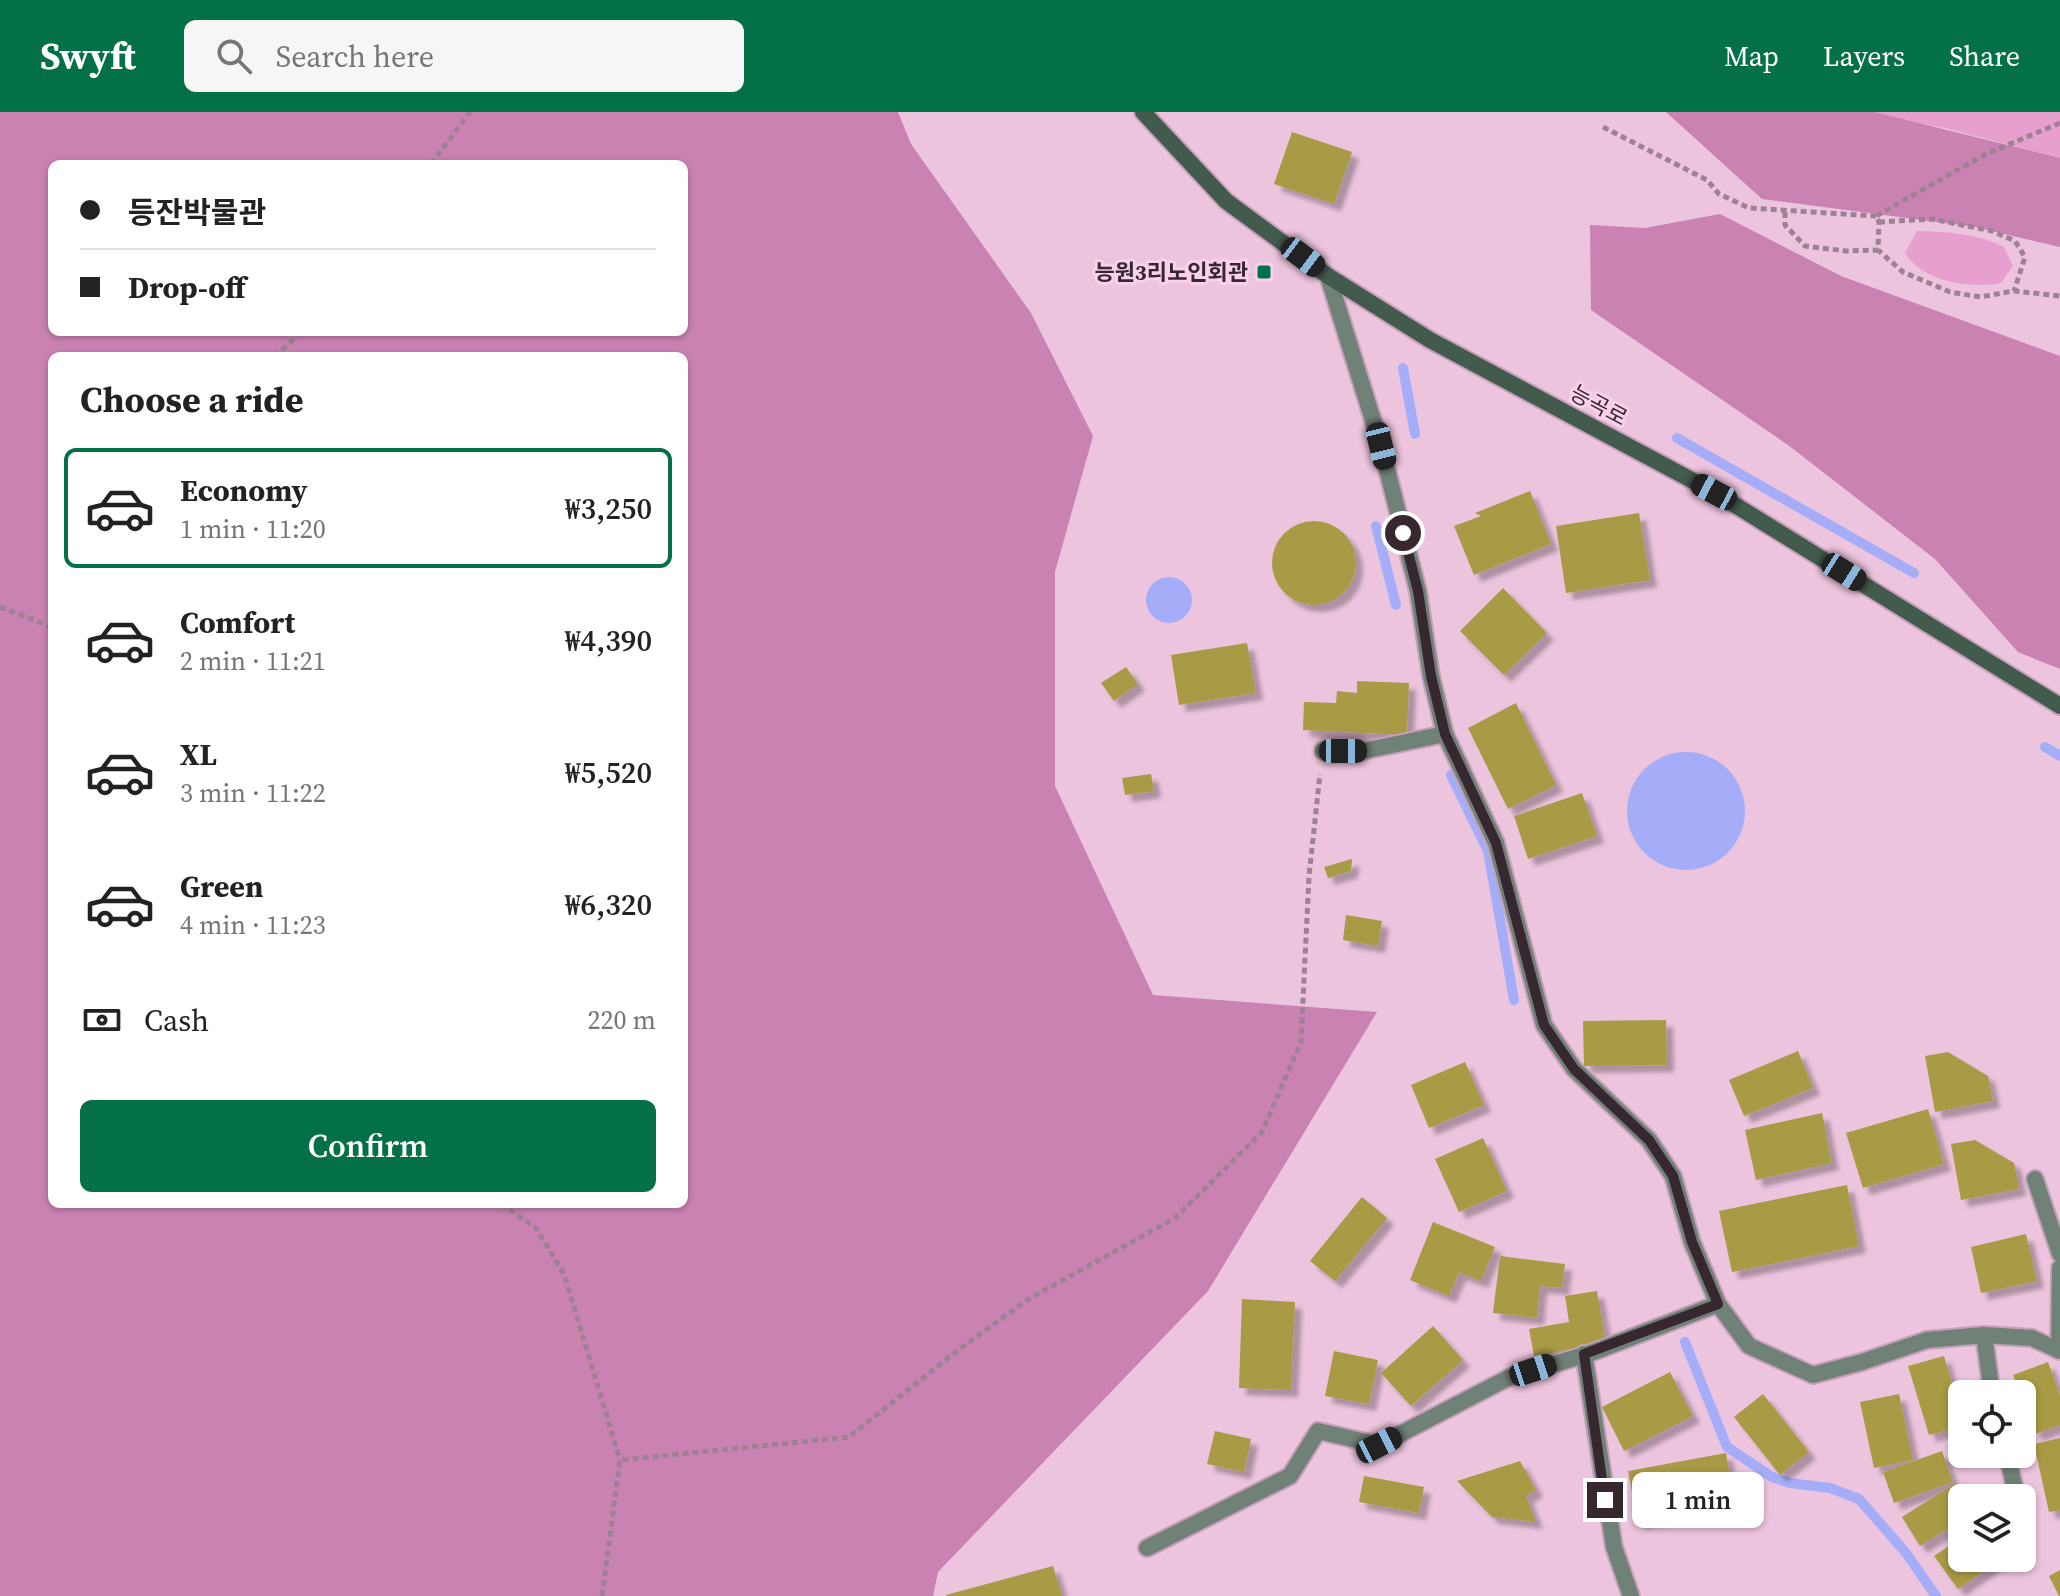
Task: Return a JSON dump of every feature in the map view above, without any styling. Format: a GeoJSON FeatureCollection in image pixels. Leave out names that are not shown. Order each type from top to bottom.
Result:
{"type":"FeatureCollection","features":[{"type":"Feature","properties":{"kind":"street","name":"능곡로"},"geometry":{"type":"LineString","coordinates":[[1143,112],[1226,201],[1328,276],[1430,340],[1714,492],[2060,706]]}},
{"type":"Feature","properties":{"kind":"street"},"geometry":{"type":"LineString","coordinates":[[1328,276],[1381,446],[1418,591],[1431,676],[1445,734],[1496,843],[1544,1025],[1574,1069],[1649,1140],[1673,1176],[1692,1242],[1718,1304],[1749,1346],[1813,1375],[1927,1340],[1984,1335],[2032,1338],[2060,1350],[2060,1268]]}},
{"type":"Feature","properties":{"kind":"street"},"geometry":{"type":"LineString","coordinates":[[1323,751],[1363,751],[1445,734]]}},
{"type":"Feature","properties":{"kind":"street"},"geometry":{"type":"LineString","coordinates":[[2035,1179],[2060,1254]]}},
{"type":"Feature","properties":{"kind":"street"},"geometry":{"type":"LineString","coordinates":[[1147,1548],[1290,1476],[1318,1431],[1379,1445],[1508,1378],[1584,1354],[1718,1304]]}},
{"type":"Feature","properties":{"kind":"street"},"geometry":{"type":"LineString","coordinates":[[1984,1335],[1990,1380]]}},
{"type":"Feature","properties":{"kind":"street"},"geometry":{"type":"LineString","coordinates":[[1584,1354],[1614,1547],[1631,1596]]}},
{"type":"Feature","properties":{"kind":"path"},"geometry":{"type":"LineString","coordinates":[[434,160],[470,112]]}},
{"type":"Feature","properties":{"kind":"path"},"geometry":{"type":"LineString","coordinates":[[1877,219],[1986,154],[2060,123]]}},
{"type":"Feature","properties":{"kind":"path"},"geometry":{"type":"LineString","coordinates":[[1603,127],[1707,180],[1719,194],[1749,208],[1877,219],[1932,219],[1992,231],[2015,241],[2025,257],[2014,291]]}},
{"type":"Feature","properties":{"kind":"path"},"geometry":{"type":"LineString","coordinates":[[1785,212],[1785,225],[1805,246],[1846,251],[1878,250],[1903,272],[1950,292],[1980,297],[2014,291],[2060,296]]}},
{"type":"Feature","properties":{"kind":"path"},"geometry":{"type":"LineString","coordinates":[[1877,219],[1878,250]]}},
{"type":"Feature","properties":{"kind":"path"},"geometry":{"type":"LineString","coordinates":[[279,352],[297,336]]}},
{"type":"Feature","properties":{"kind":"path"},"geometry":{"type":"LineString","coordinates":[[0,607],[48,625]]}},
{"type":"Feature","properties":{"kind":"path"},"geometry":{"type":"LineString","coordinates":[[620,1460],[849,1437],[1027,1300],[1175,1218],[1262,1132],[1301,1042],[1309,876],[1323,751]]}},
{"type":"Feature","properties":{"kind":"path"},"geometry":{"type":"LineString","coordinates":[[507,1208],[536,1228],[564,1274],[620,1460],[602,1596]]}},
{"type":"Feature","properties":{"kind":"shaded area"},"geometry":{"type":"Polygon","coordinates":[[[0,112],[898,112],[911,144],[1031,313],[1093,436],[1055,572],[1055,786],[1153,995],[1377,1012],[1208,1291],[938,1572],[933,1596],[0,1596],[0,112]]]}},
{"type":"Feature","properties":{"kind":"shaded area"},"geometry":{"type":"Polygon","coordinates":[[[1666,112],[1874,112],[2060,158],[2060,247],[1975,227],[1762,199],[1666,112]]]}},
{"type":"Feature","properties":{"kind":"shaded area"},"geometry":{"type":"Polygon","coordinates":[[[1857,112],[2060,112],[2060,158],[1945,128],[1857,112]]]}},
{"type":"Feature","properties":{"kind":"shaded area"},"geometry":{"type":"Polygon","coordinates":[[[1720,214],[1841,276],[2060,356],[2060,669],[2018,652],[1935,559],[1788,445],[1591,310],[1590,225],[1645,228],[1720,214]]]}},
{"type":"Feature","properties":{"kind":"shaded area"},"geometry":{"type":"Polygon","coordinates":[[[1917,231],[1962,234],[1994,243],[2004,247],[2013,266],[2001,283],[1989,285],[1962,284],[1935,277],[1913,263],[1905,253],[1917,231]]]}},
{"type":"Feature","properties":{"kind":"water"},"geometry":{"type":"Polygon","coordinates":[[[1169,577],[1185,584],[1192,600],[1185,616],[1169,623],[1153,616],[1146,600],[1153,584],[1169,577]]]}},
{"type":"Feature","properties":{"kind":"water"},"geometry":{"type":"Polygon","coordinates":[[[1686,752],[1709,757],[1728,769],[1740,788],[1745,811],[1740,834],[1728,853],[1709,865],[1686,870],[1663,865],[1644,853],[1632,834],[1627,811],[1632,788],[1644,769],[1663,757],[1686,752]]]}},
{"type":"Feature","properties":{"kind":"building"},"geometry":{"type":"Polygon","coordinates":[[[1292,132],[1352,152],[1334,204],[1274,184],[1292,132]]]}},
{"type":"Feature","properties":{"kind":"building"},"geometry":{"type":"Polygon","coordinates":[[[1530,491],[1551,544],[1474,575],[1454,526],[1481,516],[1475,513],[1530,491]]]}},
{"type":"Feature","properties":{"kind":"building"},"geometry":{"type":"Polygon","coordinates":[[[1639,513],[1650,580],[1566,593],[1556,526],[1639,513]]]}},
{"type":"Feature","properties":{"kind":"building"},"geometry":{"type":"Polygon","coordinates":[[[1314,521],[1330,524],[1344,533],[1353,547],[1356,563],[1353,579],[1344,593],[1330,602],[1314,605],[1298,602],[1284,593],[1275,579],[1272,563],[1275,547],[1284,533],[1298,524],[1314,521]]]}},
{"type":"Feature","properties":{"kind":"building"},"geometry":{"type":"Polygon","coordinates":[[[1503,588],[1547,633],[1504,675],[1460,631],[1503,588]]]}},
{"type":"Feature","properties":{"kind":"building"},"geometry":{"type":"Polygon","coordinates":[[[1247,643],[1256,693],[1179,705],[1171,655],[1247,643]]]}},
{"type":"Feature","properties":{"kind":"building"},"geometry":{"type":"Polygon","coordinates":[[[1126,667],[1138,684],[1114,701],[1101,683],[1126,667]]]}},
{"type":"Feature","properties":{"kind":"building"},"geometry":{"type":"Polygon","coordinates":[[[1357,681],[1409,683],[1407,735],[1303,730],[1304,702],[1336,703],[1337,691],[1357,693],[1357,681]]]}},
{"type":"Feature","properties":{"kind":"building"},"geometry":{"type":"Polygon","coordinates":[[[1516,703],[1556,785],[1508,809],[1468,728],[1516,703]]]}},
{"type":"Feature","properties":{"kind":"building"},"geometry":{"type":"Polygon","coordinates":[[[1151,774],[1154,791],[1125,795],[1122,778],[1151,774]]]}},
{"type":"Feature","properties":{"kind":"building"},"geometry":{"type":"Polygon","coordinates":[[[1582,793],[1597,836],[1528,859],[1514,816],[1582,793]]]}},
{"type":"Feature","properties":{"kind":"building"},"geometry":{"type":"Polygon","coordinates":[[[1352,859],[1351,871],[1328,878],[1324,867],[1352,859]]]}},
{"type":"Feature","properties":{"kind":"building"},"geometry":{"type":"Polygon","coordinates":[[[1346,915],[1382,921],[1378,946],[1343,940],[1346,915]]]}},
{"type":"Feature","properties":{"kind":"building"},"geometry":{"type":"Polygon","coordinates":[[[1666,1020],[1667,1065],[1584,1066],[1583,1021],[1666,1020]]]}},
{"type":"Feature","properties":{"kind":"building"},"geometry":{"type":"Polygon","coordinates":[[[1798,1051],[1813,1088],[1744,1116],[1729,1080],[1798,1051]]]}},
{"type":"Feature","properties":{"kind":"building"},"geometry":{"type":"Polygon","coordinates":[[[1948,1052],[1988,1076],[1993,1101],[1935,1112],[1925,1056],[1948,1052]]]}},
{"type":"Feature","properties":{"kind":"building"},"geometry":{"type":"Polygon","coordinates":[[[1465,1062],[1484,1105],[1429,1128],[1411,1085],[1465,1062]]]}},
{"type":"Feature","properties":{"kind":"building"},"geometry":{"type":"Polygon","coordinates":[[[1928,1109],[1944,1164],[1863,1188],[1846,1133],[1928,1109]]]}},
{"type":"Feature","properties":{"kind":"building"},"geometry":{"type":"Polygon","coordinates":[[[1822,1113],[1832,1163],[1756,1180],[1745,1130],[1822,1113]]]}},
{"type":"Feature","properties":{"kind":"building"},"geometry":{"type":"Polygon","coordinates":[[[1483,1138],[1507,1191],[1459,1212],[1435,1159],[1483,1138]]]}},
{"type":"Feature","properties":{"kind":"building"},"geometry":{"type":"Polygon","coordinates":[[[1975,1140],[2014,1163],[2019,1189],[1961,1200],[1951,1144],[1975,1140]]]}},
{"type":"Feature","properties":{"kind":"building"},"geometry":{"type":"Polygon","coordinates":[[[1847,1185],[1859,1246],[1732,1272],[1719,1211],[1847,1185]]]}},
{"type":"Feature","properties":{"kind":"building"},"geometry":{"type":"Polygon","coordinates":[[[1362,1197],[1387,1218],[1335,1281],[1310,1261],[1362,1197]]]}},
{"type":"Feature","properties":{"kind":"building"},"geometry":{"type":"Polygon","coordinates":[[[1433,1222],[1495,1247],[1481,1281],[1459,1273],[1449,1296],[1410,1280],[1433,1222]]]}},
{"type":"Feature","properties":{"kind":"building"},"geometry":{"type":"Polygon","coordinates":[[[2026,1234],[2037,1281],[1981,1293],[1971,1247],[2026,1234]]]}},
{"type":"Feature","properties":{"kind":"building"},"geometry":{"type":"Polygon","coordinates":[[[1500,1256],[1565,1264],[1562,1288],[1540,1286],[1537,1318],[1493,1313],[1500,1256]]]}},
{"type":"Feature","properties":{"kind":"building"},"geometry":{"type":"Polygon","coordinates":[[[1597,1291],[1606,1343],[1534,1356],[1529,1329],[1569,1322],[1565,1296],[1597,1291]]]}},
{"type":"Feature","properties":{"kind":"building"},"geometry":{"type":"Polygon","coordinates":[[[1242,1299],[1295,1302],[1291,1390],[1239,1388],[1242,1299]]]}},
{"type":"Feature","properties":{"kind":"building"},"geometry":{"type":"Polygon","coordinates":[[[1433,1326],[1463,1360],[1411,1406],[1381,1373],[1433,1326]]]}},
{"type":"Feature","properties":{"kind":"building"},"geometry":{"type":"Polygon","coordinates":[[[1334,1351],[1378,1360],[1369,1404],[1325,1396],[1334,1351]]]}},
{"type":"Feature","properties":{"kind":"building"},"geometry":{"type":"Polygon","coordinates":[[[1944,1356],[1951,1380],[1948,1380],[1948,1430],[1929,1435],[1908,1366],[1944,1356]]]}},
{"type":"Feature","properties":{"kind":"building"},"geometry":{"type":"Polygon","coordinates":[[[2048,1362],[2060,1395],[2060,1425],[2036,1434],[2036,1380],[2015,1380],[2013,1375],[2048,1362]]]}},
{"type":"Feature","properties":{"kind":"building"},"geometry":{"type":"Polygon","coordinates":[[[1670,1372],[1693,1416],[1624,1451],[1602,1407],[1670,1372]]]}},
{"type":"Feature","properties":{"kind":"building"},"geometry":{"type":"Polygon","coordinates":[[[1763,1394],[1809,1452],[1780,1475],[1734,1417],[1763,1394]]]}},
{"type":"Feature","properties":{"kind":"building"},"geometry":{"type":"Polygon","coordinates":[[[1899,1394],[1913,1460],[1874,1468],[1860,1402],[1899,1394]]]}},
{"type":"Feature","properties":{"kind":"building"},"geometry":{"type":"Polygon","coordinates":[[[1215,1431],[1251,1439],[1244,1472],[1207,1464],[1215,1431]]]}},
{"type":"Feature","properties":{"kind":"building"},"geometry":{"type":"Polygon","coordinates":[[[2060,1438],[2060,1510],[2049,1512],[2036,1444],[2060,1438]]]}},
{"type":"Feature","properties":{"kind":"building"},"geometry":{"type":"Polygon","coordinates":[[[1942,1451],[1953,1482],[1894,1503],[1883,1472],[1942,1451]]]}},
{"type":"Feature","properties":{"kind":"building"},"geometry":{"type":"Polygon","coordinates":[[[1726,1453],[1735,1505],[1638,1522],[1628,1471],[1726,1453]]]}},
{"type":"Feature","properties":{"kind":"building"},"geometry":{"type":"Polygon","coordinates":[[[1520,1461],[1536,1490],[1526,1496],[1536,1522],[1492,1517],[1457,1481],[1520,1461]]]}},
{"type":"Feature","properties":{"kind":"building"},"geometry":{"type":"Polygon","coordinates":[[[1364,1476],[1424,1487],[1419,1513],[1359,1502],[1364,1476]]]}},
{"type":"Feature","properties":{"kind":"building"},"geometry":{"type":"Polygon","coordinates":[[[1948,1488],[1948,1529],[1920,1546],[1902,1517],[1948,1488]]]}},
{"type":"Feature","properties":{"kind":"building"},"geometry":{"type":"Polygon","coordinates":[[[1948,1546],[1948,1572],[1983,1572],[1958,1589],[1934,1556],[1948,1546]]]}},
{"type":"Feature","properties":{"kind":"building"},"geometry":{"type":"Polygon","coordinates":[[[1053,1566],[1062,1596],[946,1596],[946,1595],[1053,1566]]]}},
{"type":"Feature","properties":{"kind":"building"},"geometry":{"type":"Polygon","coordinates":[[[2060,1570],[2060,1596],[2059,1596],[2049,1576],[2060,1570]]]}},
{"type":"Feature","properties":{"kind":"waterway"},"geometry":{"type":"LineString","coordinates":[[1403,368],[1415,434]]}},
{"type":"Feature","properties":{"kind":"waterway"},"geometry":{"type":"LineString","coordinates":[[1677,438],[1914,573]]}},
{"type":"Feature","properties":{"kind":"waterway"},"geometry":{"type":"LineString","coordinates":[[1376,526],[1396,605]]}},
{"type":"Feature","properties":{"kind":"waterway"},"geometry":{"type":"LineString","coordinates":[[2045,747],[2060,756]]}},
{"type":"Feature","properties":{"kind":"waterway"},"geometry":{"type":"LineString","coordinates":[[1451,775],[1488,851],[1514,1000]]}},
{"type":"Feature","properties":{"kind":"waterway"},"geometry":{"type":"LineString","coordinates":[[1685,1342],[1727,1447],[1772,1477],[1790,1483],[1830,1488],[1859,1499],[1906,1553],[1936,1596]]}},
{"type":"Feature","properties":{"kind":"place","name":"능원3리노인회관"},"geometry":{"type":"Point","coordinates":[1264,272]}},
{"type":"Feature","properties":{"kind":"route"},"geometry":{"type":"LineString","coordinates":[[1403,533],[1418,591],[1431,676],[1445,734],[1496,843],[1544,1025],[1574,1069],[1649,1140],[1673,1176],[1692,1242],[1718,1304],[1584,1354],[1605,1500]]}}]}
